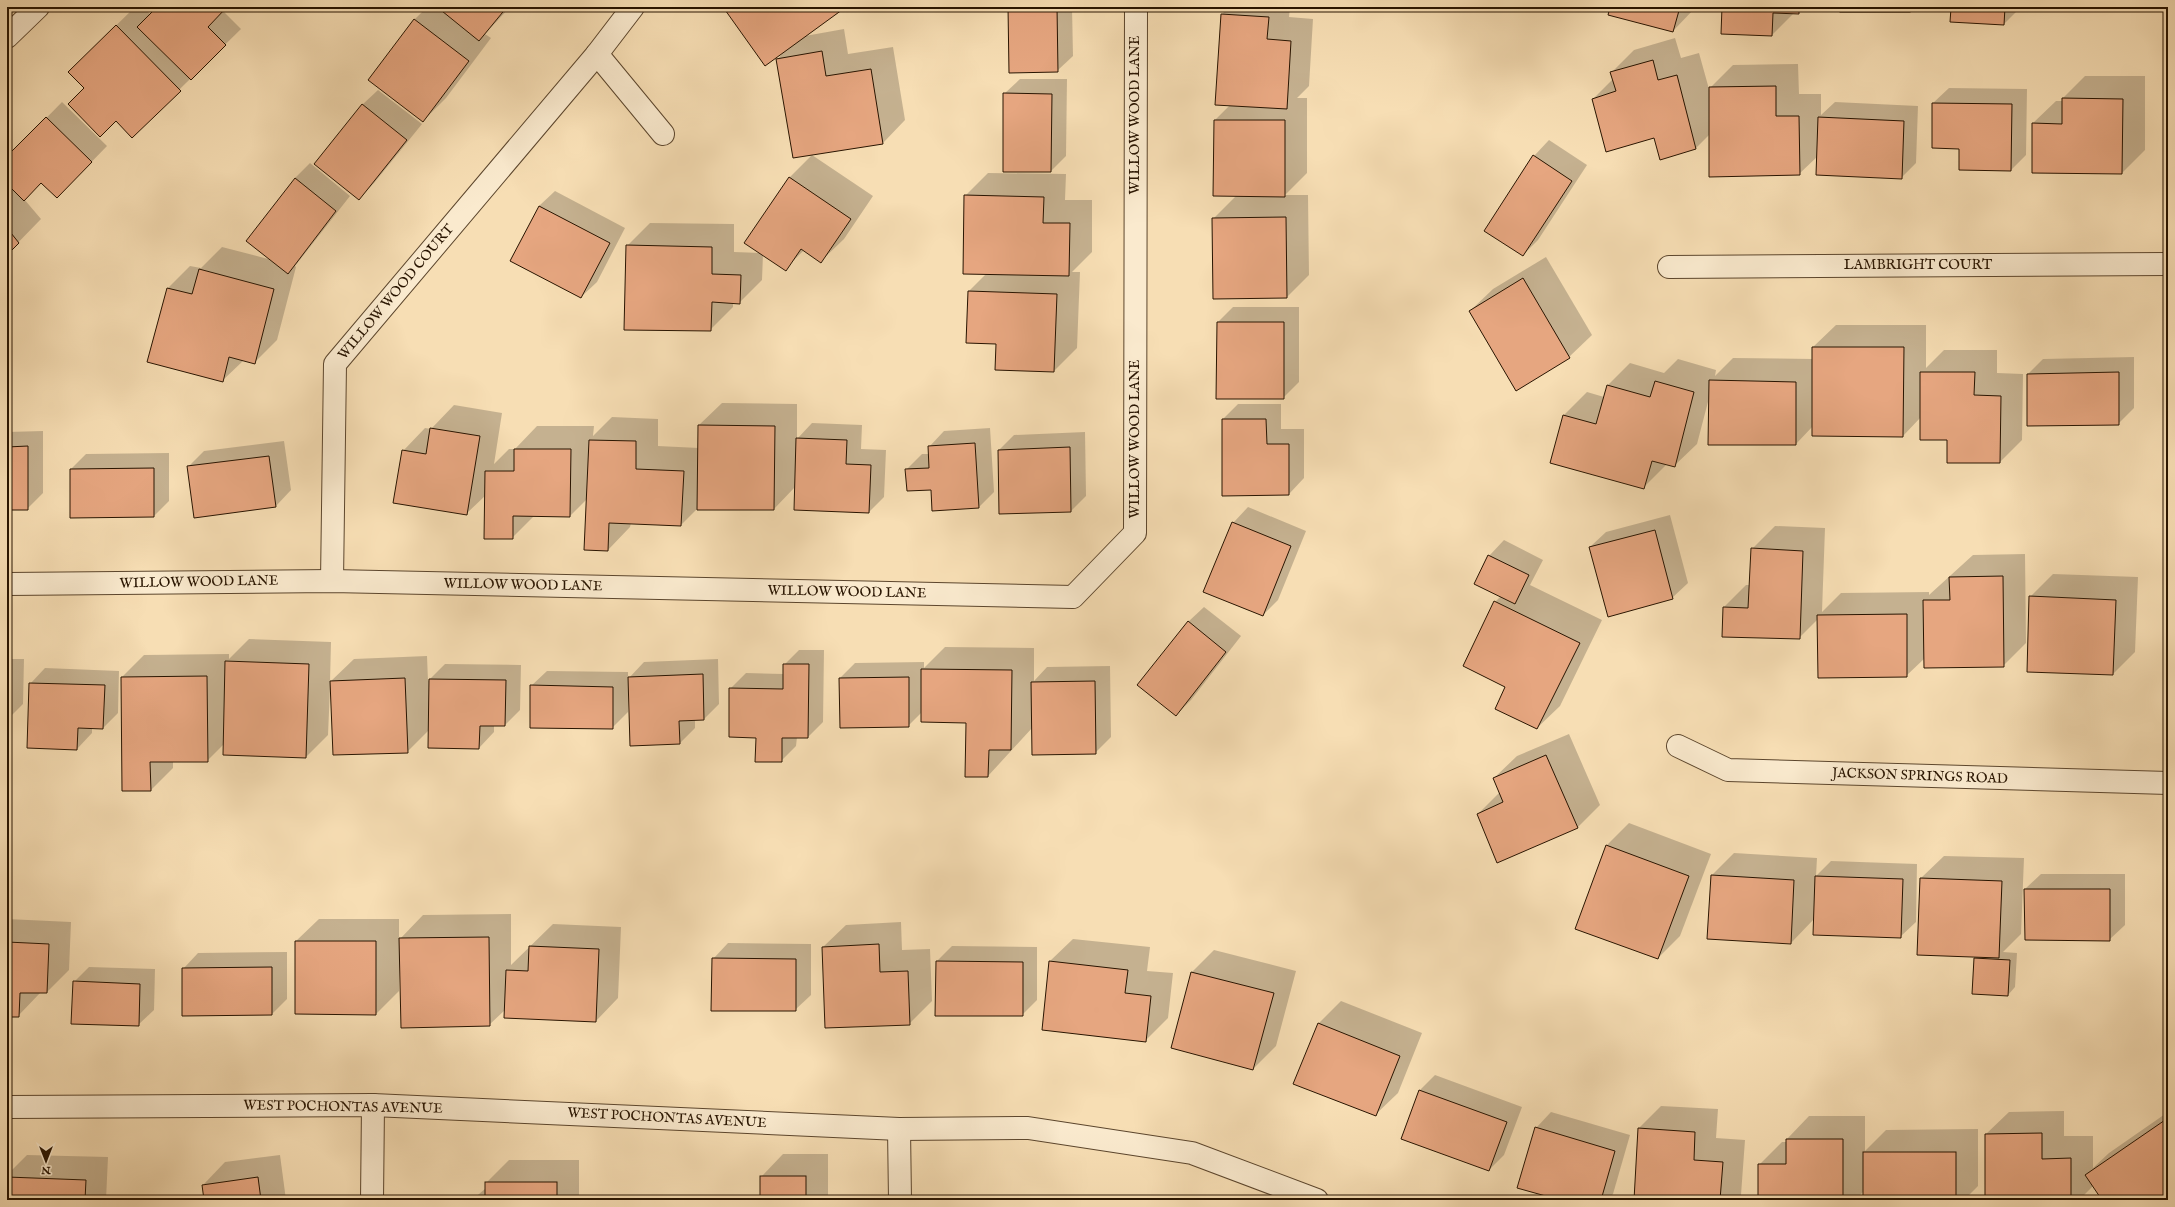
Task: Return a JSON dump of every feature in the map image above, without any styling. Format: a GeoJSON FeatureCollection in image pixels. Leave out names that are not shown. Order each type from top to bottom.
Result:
{"type":"FeatureCollection","features":[{"type":"Feature","properties":{"kind":"street"},"geometry":{"type":"LineString","coordinates":[[7,36],[38,7]]}},
{"type":"Feature","properties":{"kind":"street","name":"WILLOW WOOD COURT"},"geometry":{"type":"LineString","coordinates":[[332,581],[335,364],[597,54],[633,7]]}},
{"type":"Feature","properties":{"kind":"street","name":"WILLOW WOOD LANE"},"geometry":{"type":"LineString","coordinates":[[7,584],[332,581],[1073,597],[1135,533],[1136,7]]}},
{"type":"Feature","properties":{"kind":"street"},"geometry":{"type":"LineString","coordinates":[[597,54],[663,134]]}},
{"type":"Feature","properties":{"kind":"street","name":"LAMBRIGHT COURT"},"geometry":{"type":"LineString","coordinates":[[1669,266],[2168,264]]}},
{"type":"Feature","properties":{"kind":"street","name":"JACKSON SPRINGS ROAD"},"geometry":{"type":"LineString","coordinates":[[1678,746],[1728,770],[2168,783]]}},
{"type":"Feature","properties":{"kind":"street"},"geometry":{"type":"LineString","coordinates":[[372,1200],[373,1105]]}},
{"type":"Feature","properties":{"kind":"street","name":"WEST POCHONTAS AVENUE"},"geometry":{"type":"LineString","coordinates":[[7,1107],[373,1105],[899,1129],[1028,1128],[1192,1153],[1317,1200]]}},
{"type":"Feature","properties":{"kind":"street"},"geometry":{"type":"LineString","coordinates":[[899,1129],[900,1200]]}},
{"type":"Feature","properties":{"kind":"building"},"geometry":{"type":"Polygon","coordinates":[[[157,7],[226,8],[208,27],[226,45],[191,80],[137,27],[157,7]]]}},
{"type":"Feature","properties":{"kind":"building"},"geometry":{"type":"Polygon","coordinates":[[[437,7],[507,7],[479,41],[437,7]]]}},
{"type":"Feature","properties":{"kind":"building"},"geometry":{"type":"Polygon","coordinates":[[[723,7],[846,7],[765,66],[723,7]]]}},
{"type":"Feature","properties":{"kind":"building"},"geometry":{"type":"Polygon","coordinates":[[[1008,7],[1057,7],[1058,72],[1009,73],[1008,7]]]}},
{"type":"Feature","properties":{"kind":"building"},"geometry":{"type":"Polygon","coordinates":[[[1610,7],[1680,7],[1673,32],[1608,15],[1610,7]]]}},
{"type":"Feature","properties":{"kind":"building"},"geometry":{"type":"Polygon","coordinates":[[[1722,7],[1799,7],[1799,14],[1773,13],[1772,36],[1721,34],[1722,7]]]}},
{"type":"Feature","properties":{"kind":"building"},"geometry":{"type":"Polygon","coordinates":[[[1840,7],[1910,7],[1910,12],[1840,12],[1840,7]]]}},
{"type":"Feature","properties":{"kind":"building"},"geometry":{"type":"Polygon","coordinates":[[[1943,7],[2005,7],[2004,25],[1950,22],[1951,8],[1943,7]]]}},
{"type":"Feature","properties":{"kind":"building"},"geometry":{"type":"Polygon","coordinates":[[[1221,14],[1269,17],[1267,39],[1291,41],[1287,109],[1215,105],[1221,14]]]}},
{"type":"Feature","properties":{"kind":"building"},"geometry":{"type":"Polygon","coordinates":[[[414,19],[469,61],[423,122],[368,80],[414,19]]]}},
{"type":"Feature","properties":{"kind":"building"},"geometry":{"type":"Polygon","coordinates":[[[116,25],[181,91],[132,138],[116,121],[100,137],[68,104],[84,88],[68,72],[116,25]]]}},
{"type":"Feature","properties":{"kind":"building"},"geometry":{"type":"Polygon","coordinates":[[[822,51],[826,76],[871,69],[883,144],[793,158],[776,59],[822,51]]]}},
{"type":"Feature","properties":{"kind":"building"},"geometry":{"type":"Polygon","coordinates":[[[1653,60],[1658,80],[1677,75],[1696,149],[1660,160],[1654,138],[1606,152],[1592,99],[1616,91],[1610,72],[1653,60]]]}},
{"type":"Feature","properties":{"kind":"building"},"geometry":{"type":"Polygon","coordinates":[[[1776,86],[1776,116],[1799,116],[1800,175],[1709,177],[1709,87],[1776,86]]]}},
{"type":"Feature","properties":{"kind":"building"},"geometry":{"type":"Polygon","coordinates":[[[1003,93],[1052,94],[1051,172],[1003,172],[1003,93]]]}},
{"type":"Feature","properties":{"kind":"building"},"geometry":{"type":"Polygon","coordinates":[[[2062,98],[2123,99],[2122,174],[2032,173],[2032,123],[2062,124],[2062,98]]]}},
{"type":"Feature","properties":{"kind":"building"},"geometry":{"type":"Polygon","coordinates":[[[1932,103],[2012,104],[2011,171],[1959,170],[1959,149],[1932,148],[1932,103]]]}},
{"type":"Feature","properties":{"kind":"building"},"geometry":{"type":"Polygon","coordinates":[[[362,104],[407,140],[359,200],[314,164],[362,104]]]}},
{"type":"Feature","properties":{"kind":"building"},"geometry":{"type":"Polygon","coordinates":[[[46,117],[92,162],[57,198],[41,183],[24,201],[7,184],[7,156],[46,117]]]}},
{"type":"Feature","properties":{"kind":"building"},"geometry":{"type":"Polygon","coordinates":[[[1818,117],[1904,121],[1902,179],[1816,175],[1818,117]]]}},
{"type":"Feature","properties":{"kind":"building"},"geometry":{"type":"Polygon","coordinates":[[[1214,120],[1285,120],[1285,197],[1213,196],[1214,120]]]}},
{"type":"Feature","properties":{"kind":"building"},"geometry":{"type":"Polygon","coordinates":[[[1533,155],[1572,181],[1523,256],[1484,231],[1533,155]]]}},
{"type":"Feature","properties":{"kind":"building"},"geometry":{"type":"Polygon","coordinates":[[[789,177],[851,219],[821,263],[801,249],[786,271],[744,243],[789,177]]]}},
{"type":"Feature","properties":{"kind":"building"},"geometry":{"type":"Polygon","coordinates":[[[295,178],[336,211],[288,274],[246,241],[295,178]]]}},
{"type":"Feature","properties":{"kind":"building"},"geometry":{"type":"Polygon","coordinates":[[[964,195],[1044,197],[1043,223],[1070,223],[1069,276],[963,274],[964,195]]]}},
{"type":"Feature","properties":{"kind":"building"},"geometry":{"type":"Polygon","coordinates":[[[539,206],[610,243],[581,298],[510,261],[539,206]]]}},
{"type":"Feature","properties":{"kind":"building"},"geometry":{"type":"Polygon","coordinates":[[[1286,217],[1287,298],[1213,299],[1212,218],[1286,217]]]}},
{"type":"Feature","properties":{"kind":"building"},"geometry":{"type":"Polygon","coordinates":[[[7,228],[19,243],[7,255],[7,228]]]}},
{"type":"Feature","properties":{"kind":"building"},"geometry":{"type":"Polygon","coordinates":[[[626,245],[712,247],[712,274],[741,275],[740,304],[712,302],[711,331],[624,330],[626,245]]]}},
{"type":"Feature","properties":{"kind":"building"},"geometry":{"type":"Polygon","coordinates":[[[199,269],[274,289],[255,364],[229,357],[223,382],[147,362],[167,288],[192,294],[199,269]]]}},
{"type":"Feature","properties":{"kind":"building"},"geometry":{"type":"Polygon","coordinates":[[[1523,278],[1570,358],[1516,391],[1469,311],[1523,278]]]}},
{"type":"Feature","properties":{"kind":"building"},"geometry":{"type":"Polygon","coordinates":[[[968,291],[1057,294],[1054,372],[995,370],[996,344],[966,343],[968,291]]]}},
{"type":"Feature","properties":{"kind":"building"},"geometry":{"type":"Polygon","coordinates":[[[1217,322],[1284,322],[1284,399],[1216,399],[1217,322]]]}},
{"type":"Feature","properties":{"kind":"building"},"geometry":{"type":"Polygon","coordinates":[[[1812,347],[1904,347],[1903,437],[1812,436],[1812,347]]]}},
{"type":"Feature","properties":{"kind":"building"},"geometry":{"type":"Polygon","coordinates":[[[1920,372],[1975,372],[1974,395],[2001,396],[2000,463],[1947,463],[1947,440],[1920,440],[1920,372]]]}},
{"type":"Feature","properties":{"kind":"building"},"geometry":{"type":"Polygon","coordinates":[[[2119,372],[2119,425],[2027,426],[2027,374],[2119,372]]]}},
{"type":"Feature","properties":{"kind":"building"},"geometry":{"type":"Polygon","coordinates":[[[1709,380],[1796,382],[1796,445],[1708,445],[1709,380]]]}},
{"type":"Feature","properties":{"kind":"building"},"geometry":{"type":"Polygon","coordinates":[[[1655,381],[1694,392],[1675,467],[1652,461],[1644,489],[1550,463],[1563,415],[1596,424],[1607,385],[1650,397],[1655,381]]]}},
{"type":"Feature","properties":{"kind":"building"},"geometry":{"type":"Polygon","coordinates":[[[1222,419],[1266,419],[1267,444],[1289,444],[1289,495],[1222,496],[1222,419]]]}},
{"type":"Feature","properties":{"kind":"building"},"geometry":{"type":"Polygon","coordinates":[[[698,425],[775,426],[774,510],[697,510],[698,425]]]}},
{"type":"Feature","properties":{"kind":"building"},"geometry":{"type":"Polygon","coordinates":[[[430,428],[480,436],[467,515],[393,503],[402,450],[426,454],[430,428]]]}},
{"type":"Feature","properties":{"kind":"building"},"geometry":{"type":"Polygon","coordinates":[[[796,438],[847,440],[846,464],[871,465],[869,513],[794,510],[796,438]]]}},
{"type":"Feature","properties":{"kind":"building"},"geometry":{"type":"Polygon","coordinates":[[[589,440],[636,441],[636,469],[684,471],[681,526],[609,523],[608,551],[584,550],[589,440]]]}},
{"type":"Feature","properties":{"kind":"building"},"geometry":{"type":"Polygon","coordinates":[[[975,443],[979,508],[932,511],[931,490],[907,491],[905,469],[929,468],[928,446],[975,443]]]}},
{"type":"Feature","properties":{"kind":"building"},"geometry":{"type":"Polygon","coordinates":[[[28,446],[28,510],[7,510],[7,447],[28,446]]]}},
{"type":"Feature","properties":{"kind":"building"},"geometry":{"type":"Polygon","coordinates":[[[1070,447],[1071,512],[999,514],[998,450],[1070,447]]]}},
{"type":"Feature","properties":{"kind":"building"},"geometry":{"type":"Polygon","coordinates":[[[514,449],[571,449],[570,517],[513,516],[513,539],[484,539],[485,471],[514,471],[514,449]]]}},
{"type":"Feature","properties":{"kind":"building"},"geometry":{"type":"Polygon","coordinates":[[[269,456],[276,507],[194,518],[187,466],[269,456]]]}},
{"type":"Feature","properties":{"kind":"building"},"geometry":{"type":"Polygon","coordinates":[[[154,468],[154,517],[70,518],[70,469],[154,468]]]}},
{"type":"Feature","properties":{"kind":"building"},"geometry":{"type":"Polygon","coordinates":[[[1232,522],[1291,546],[1263,616],[1203,592],[1232,522]]]}},
{"type":"Feature","properties":{"kind":"building"},"geometry":{"type":"Polygon","coordinates":[[[1655,530],[1673,599],[1608,617],[1589,547],[1655,530]]]}},
{"type":"Feature","properties":{"kind":"building"},"geometry":{"type":"Polygon","coordinates":[[[1751,548],[1803,551],[1800,639],[1722,637],[1723,607],[1748,608],[1751,548]]]}},
{"type":"Feature","properties":{"kind":"building"},"geometry":{"type":"Polygon","coordinates":[[[1488,555],[1529,575],[1515,604],[1474,584],[1488,555]]]}},
{"type":"Feature","properties":{"kind":"building"},"geometry":{"type":"Polygon","coordinates":[[[2003,576],[2004,667],[1924,668],[1923,600],[1950,600],[1949,577],[2003,576]]]}},
{"type":"Feature","properties":{"kind":"building"},"geometry":{"type":"Polygon","coordinates":[[[2029,596],[2116,600],[2113,675],[2027,672],[2029,596]]]}},
{"type":"Feature","properties":{"kind":"building"},"geometry":{"type":"Polygon","coordinates":[[[1494,601],[1580,643],[1537,729],[1495,709],[1505,687],[1463,666],[1494,601]]]}},
{"type":"Feature","properties":{"kind":"building"},"geometry":{"type":"Polygon","coordinates":[[[1907,614],[1907,677],[1818,678],[1817,615],[1907,614]]]}},
{"type":"Feature","properties":{"kind":"building"},"geometry":{"type":"Polygon","coordinates":[[[1188,621],[1226,652],[1176,716],[1137,685],[1188,621]]]}},
{"type":"Feature","properties":{"kind":"building"},"geometry":{"type":"Polygon","coordinates":[[[225,661],[309,664],[306,758],[223,755],[225,661]]]}},
{"type":"Feature","properties":{"kind":"building"},"geometry":{"type":"Polygon","coordinates":[[[783,664],[809,664],[808,738],[782,738],[782,762],[755,762],[756,738],[729,737],[729,688],[783,689],[783,664]]]}},
{"type":"Feature","properties":{"kind":"building"},"geometry":{"type":"Polygon","coordinates":[[[921,669],[1012,670],[1011,750],[989,750],[988,777],[965,777],[966,723],[921,722],[921,669]]]}},
{"type":"Feature","properties":{"kind":"building"},"geometry":{"type":"Polygon","coordinates":[[[7,674],[9,674],[9,720],[7,720],[7,674]]]}},
{"type":"Feature","properties":{"kind":"building"},"geometry":{"type":"Polygon","coordinates":[[[703,674],[704,720],[679,721],[680,744],[630,746],[628,677],[703,674]]]}},
{"type":"Feature","properties":{"kind":"building"},"geometry":{"type":"Polygon","coordinates":[[[207,676],[208,762],[150,762],[151,791],[122,791],[121,677],[207,676]]]}},
{"type":"Feature","properties":{"kind":"building"},"geometry":{"type":"Polygon","coordinates":[[[909,677],[909,727],[840,728],[839,678],[909,677]]]}},
{"type":"Feature","properties":{"kind":"building"},"geometry":{"type":"Polygon","coordinates":[[[405,678],[408,753],[333,755],[330,681],[405,678]]]}},
{"type":"Feature","properties":{"kind":"building"},"geometry":{"type":"Polygon","coordinates":[[[429,679],[506,680],[505,726],[480,726],[479,749],[428,748],[429,679]]]}},
{"type":"Feature","properties":{"kind":"building"},"geometry":{"type":"Polygon","coordinates":[[[1095,681],[1096,754],[1032,755],[1031,682],[1095,681]]]}},
{"type":"Feature","properties":{"kind":"building"},"geometry":{"type":"Polygon","coordinates":[[[29,683],[105,685],[103,729],[78,728],[77,750],[27,748],[29,683]]]}},
{"type":"Feature","properties":{"kind":"building"},"geometry":{"type":"Polygon","coordinates":[[[530,685],[613,687],[613,729],[530,728],[530,685]]]}},
{"type":"Feature","properties":{"kind":"building"},"geometry":{"type":"Polygon","coordinates":[[[1546,755],[1578,828],[1497,863],[1477,814],[1503,802],[1493,778],[1546,755]]]}},
{"type":"Feature","properties":{"kind":"building"},"geometry":{"type":"Polygon","coordinates":[[[1606,845],[1689,876],[1658,959],[1575,929],[1606,845]]]}},
{"type":"Feature","properties":{"kind":"building"},"geometry":{"type":"Polygon","coordinates":[[[1711,875],[1794,880],[1791,944],[1707,939],[1711,875]]]}},
{"type":"Feature","properties":{"kind":"building"},"geometry":{"type":"Polygon","coordinates":[[[1815,876],[1903,879],[1901,938],[1813,935],[1815,876]]]}},
{"type":"Feature","properties":{"kind":"building"},"geometry":{"type":"Polygon","coordinates":[[[1920,878],[2002,881],[1999,958],[1917,955],[1920,878]]]}},
{"type":"Feature","properties":{"kind":"building"},"geometry":{"type":"Polygon","coordinates":[[[2024,889],[2110,889],[2110,941],[2025,940],[2024,889]]]}},
{"type":"Feature","properties":{"kind":"building"},"geometry":{"type":"Polygon","coordinates":[[[489,937],[490,1026],[401,1028],[399,938],[489,937]]]}},
{"type":"Feature","properties":{"kind":"building"},"geometry":{"type":"Polygon","coordinates":[[[295,941],[376,941],[376,1015],[295,1014],[295,941]]]}},
{"type":"Feature","properties":{"kind":"building"},"geometry":{"type":"Polygon","coordinates":[[[7,942],[49,944],[47,993],[20,993],[19,1017],[7,1017],[7,942]]]}},
{"type":"Feature","properties":{"kind":"building"},"geometry":{"type":"Polygon","coordinates":[[[879,944],[880,972],[908,971],[910,1025],[825,1028],[822,947],[879,944]]]}},
{"type":"Feature","properties":{"kind":"building"},"geometry":{"type":"Polygon","coordinates":[[[529,946],[599,949],[596,1022],[504,1018],[506,970],[528,971],[529,946]]]}},
{"type":"Feature","properties":{"kind":"building"},"geometry":{"type":"Polygon","coordinates":[[[712,958],[796,959],[796,1011],[711,1011],[712,958]]]}},
{"type":"Feature","properties":{"kind":"building"},"geometry":{"type":"Polygon","coordinates":[[[1974,958],[2010,960],[2008,996],[1972,994],[1974,958]]]}},
{"type":"Feature","properties":{"kind":"building"},"geometry":{"type":"Polygon","coordinates":[[[936,961],[1023,962],[1023,1016],[935,1016],[936,961]]]}},
{"type":"Feature","properties":{"kind":"building"},"geometry":{"type":"Polygon","coordinates":[[[1049,961],[1128,970],[1125,993],[1151,996],[1146,1042],[1042,1030],[1049,961]]]}},
{"type":"Feature","properties":{"kind":"building"},"geometry":{"type":"Polygon","coordinates":[[[272,967],[272,1015],[182,1016],[182,968],[272,967]]]}},
{"type":"Feature","properties":{"kind":"building"},"geometry":{"type":"Polygon","coordinates":[[[1191,972],[1274,993],[1253,1070],[1171,1048],[1191,972]]]}},
{"type":"Feature","properties":{"kind":"building"},"geometry":{"type":"Polygon","coordinates":[[[73,981],[140,984],[139,1026],[71,1024],[73,981]]]}},
{"type":"Feature","properties":{"kind":"building"},"geometry":{"type":"Polygon","coordinates":[[[1318,1023],[1400,1056],[1376,1116],[1293,1084],[1318,1023]]]}},
{"type":"Feature","properties":{"kind":"building"},"geometry":{"type":"Polygon","coordinates":[[[1419,1090],[1507,1122],[1489,1171],[1401,1139],[1419,1090]]]}},
{"type":"Feature","properties":{"kind":"building"},"geometry":{"type":"Polygon","coordinates":[[[2168,1118],[2168,1196],[2163,1200],[2102,1200],[2085,1175],[2168,1118]]]}},
{"type":"Feature","properties":{"kind":"building"},"geometry":{"type":"Polygon","coordinates":[[[1535,1127],[1615,1151],[1601,1200],[1560,1200],[1517,1188],[1535,1127]]]}},
{"type":"Feature","properties":{"kind":"building"},"geometry":{"type":"Polygon","coordinates":[[[1638,1128],[1695,1132],[1694,1160],[1723,1162],[1720,1200],[1634,1200],[1638,1128]]]}},
{"type":"Feature","properties":{"kind":"building"},"geometry":{"type":"Polygon","coordinates":[[[2042,1133],[2042,1159],[2071,1158],[2071,1200],[1985,1200],[1985,1134],[2042,1133]]]}},
{"type":"Feature","properties":{"kind":"building"},"geometry":{"type":"Polygon","coordinates":[[[1786,1139],[1843,1139],[1843,1200],[1758,1200],[1758,1164],[1786,1164],[1786,1139]]]}},
{"type":"Feature","properties":{"kind":"building"},"geometry":{"type":"Polygon","coordinates":[[[1863,1152],[1956,1152],[1956,1200],[1863,1200],[1863,1152]]]}},
{"type":"Feature","properties":{"kind":"building"},"geometry":{"type":"Polygon","coordinates":[[[760,1176],[806,1176],[806,1200],[760,1200],[760,1176]]]}},
{"type":"Feature","properties":{"kind":"building"},"geometry":{"type":"Polygon","coordinates":[[[7,1177],[86,1180],[85,1200],[7,1200],[7,1177]]]}},
{"type":"Feature","properties":{"kind":"building"},"geometry":{"type":"Polygon","coordinates":[[[258,1177],[261,1200],[204,1200],[202,1185],[258,1177]]]}},
{"type":"Feature","properties":{"kind":"building"},"geometry":{"type":"Polygon","coordinates":[[[485,1182],[557,1182],[557,1200],[485,1200],[485,1182]]]}}]}
